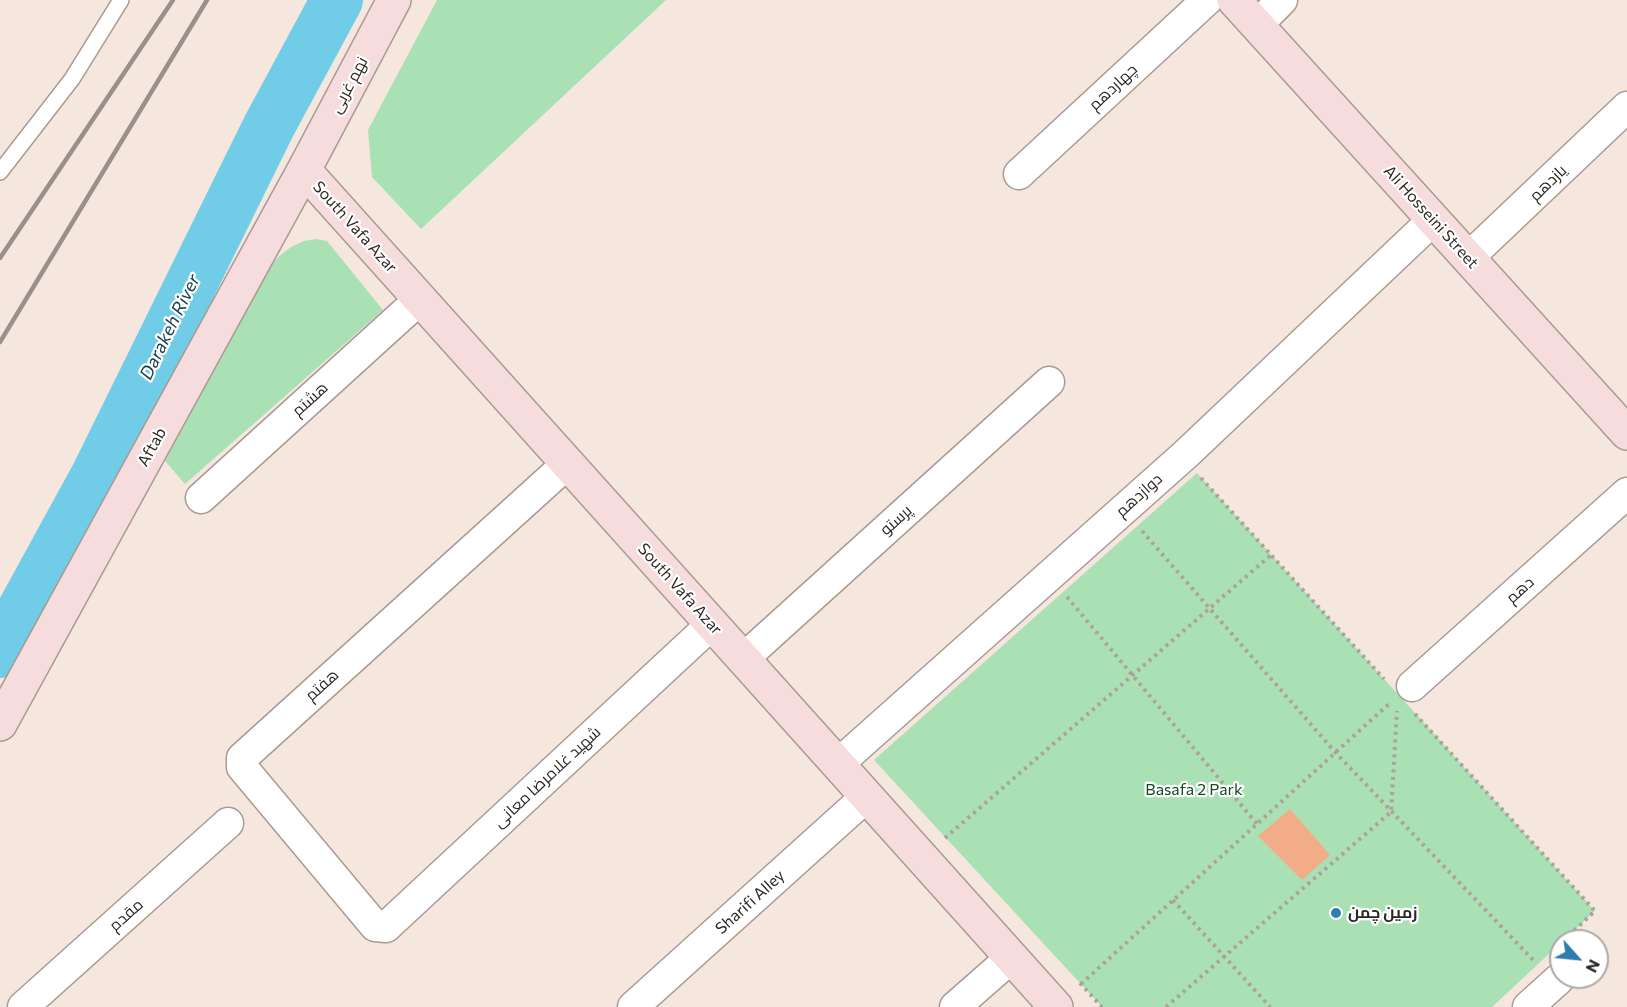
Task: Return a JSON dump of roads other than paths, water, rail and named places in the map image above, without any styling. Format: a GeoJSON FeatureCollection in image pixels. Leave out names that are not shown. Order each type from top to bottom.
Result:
{"type":"FeatureCollection","features":[{"type":"Feature","properties":{"kind":"street","name":"نهم غربی"},"geometry":{"type":"LineString","coordinates":[[304,170],[394,0]]}},
{"type":"Feature","properties":{"kind":"street","name":"چهاردهم"},"geometry":{"type":"LineString","coordinates":[[1019,174],[1207,0]]}},
{"type":"Feature","properties":{"kind":"street","name":"Ali Hosseini Street"},"geometry":{"type":"LineString","coordinates":[[1234,0],[1627,433]]}},
{"type":"Feature","properties":{"kind":"street"},"geometry":{"type":"LineString","coordinates":[[1257,25],[1282,0]]}},
{"type":"Feature","properties":{"kind":"street","name":"یازدهم"},"geometry":{"type":"LineString","coordinates":[[1468,258],[1627,107]]}},
{"type":"Feature","properties":{"kind":"street","name":"South Vafa Azar"},"geometry":{"type":"LineString","coordinates":[[304,170],[1056,1007]]}},
{"type":"Feature","properties":{"kind":"street","name":"Aftab"},"geometry":{"type":"LineString","coordinates":[[0,724],[304,170]]}},
{"type":"Feature","properties":{"kind":"street","name":"دوازدهم"},"geometry":{"type":"LineString","coordinates":[[838,764],[1186,454],[1433,220]]}},
{"type":"Feature","properties":{"kind":"street","name":"هشتم"},"geometry":{"type":"LineString","coordinates":[[201,498],[420,299]]}},
{"type":"Feature","properties":{"kind":"street","name":"پرستو"},"geometry":{"type":"LineString","coordinates":[[744,659],[1049,382]]}},
{"type":"Feature","properties":{"kind":"street","name":"هفتم"},"geometry":{"type":"LineString","coordinates":[[381,928],[375,926],[242,767],[242,758],[568,463]]}},
{"type":"Feature","properties":{"kind":"street","name":"دهم"},"geometry":{"type":"LineString","coordinates":[[1402,698],[1627,493]]}},
{"type":"Feature","properties":{"kind":"street","name":"شهید غلامرضا معانی"},"geometry":{"type":"LineString","coordinates":[[381,928],[386,927],[712,624]]}},
{"type":"Feature","properties":{"kind":"street","name":"Sharifi Alley"},"geometry":{"type":"LineString","coordinates":[[633,1007],[867,796]]}},
{"type":"Feature","properties":{"kind":"street","name":"مقدم"},"geometry":{"type":"LineString","coordinates":[[23,1007],[228,823]]}},
{"type":"Feature","properties":{"kind":"street"},"geometry":{"type":"LineString","coordinates":[[956,1007],[1012,957]]}},
{"type":"Feature","properties":{"kind":"street"},"geometry":{"type":"LineString","coordinates":[[1528,1007],[1548,972]]}},
{"type":"Feature","properties":{"kind":"lane"},"geometry":{"type":"LineString","coordinates":[[0,172],[72,79],[121,0]]}},
{"type":"Feature","properties":{"kind":"waterway","name":"Darakeh River"},"geometry":{"type":"LineString","coordinates":[[0,652],[97,475],[269,126],[337,0]]}},
{"type":"Feature","properties":{"kind":"railway"},"geometry":{"type":"LineString","coordinates":[[0,258],[173,0]]}},
{"type":"Feature","properties":{"kind":"railway"},"geometry":{"type":"LineString","coordinates":[[0,342],[207,0]]}},
{"type":"Feature","properties":{"kind":"place","name":"زمین چمن"},"geometry":{"type":"Point","coordinates":[1336,913]}},
{"type":"Feature","properties":{"kind":"park label","name":"Basafa 2 Park"},"geometry":{"type":"Point","coordinates":[1194,790]}}]}
